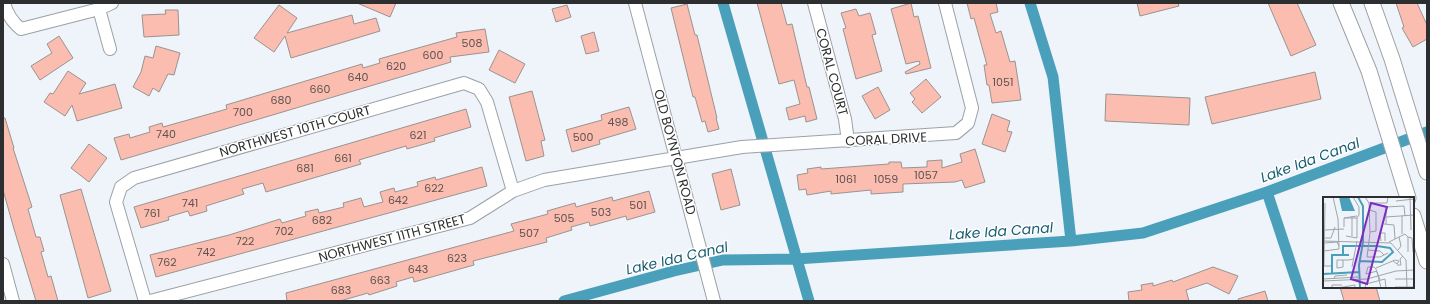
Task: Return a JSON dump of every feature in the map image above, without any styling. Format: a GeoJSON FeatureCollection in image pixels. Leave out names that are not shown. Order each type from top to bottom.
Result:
{"type":"FeatureCollection","features":[{"type":"Feature","properties":{"kind":"main road"},"geometry":{"type":"LineString","coordinates":[[1341,3],[1369,71],[1408,197]]}},
{"type":"Feature","properties":{"kind":"main road"},"geometry":{"type":"LineString","coordinates":[[1372,3],[1425,166]]}},
{"type":"Feature","properties":{"kind":"main road"},"geometry":{"type":"LineString","coordinates":[[1414,219],[1427,262]]}},
{"type":"Feature","properties":{"kind":"street"},"geometry":{"type":"LineString","coordinates":[[4,3],[14,24],[21,29],[99,9],[112,3]]}},
{"type":"Feature","properties":{"kind":"street","name":"OLD BOYNTON ROAD"},"geometry":{"type":"LineString","coordinates":[[635,3],[713,298]]}},
{"type":"Feature","properties":{"kind":"street","name":"CORAL COURT"},"geometry":{"type":"LineString","coordinates":[[814,3],[845,119],[848,141]]}},
{"type":"Feature","properties":{"kind":"street","name":"CORAL DRIVE"},"geometry":{"type":"LineString","coordinates":[[676,158],[742,147],[948,135],[963,130],[968,123],[972,108],[945,3]]}},
{"type":"Feature","properties":{"kind":"street"},"geometry":{"type":"LineString","coordinates":[[99,9],[110,49]]}},
{"type":"Feature","properties":{"kind":"street","name":"NORTHWEST 10TH COURT"},"geometry":{"type":"LineString","coordinates":[[145,301],[116,202],[121,187],[134,178],[234,148],[456,84],[472,85],[479,89],[487,102],[513,191]]}},
{"type":"Feature","properties":{"kind":"street","name":"NORTHWEST 11TH STREET"},"geometry":{"type":"LineString","coordinates":[[150,301],[470,218],[513,191],[544,180],[676,158]]}},
{"type":"Feature","properties":{"kind":"street"},"geometry":{"type":"LineString","coordinates":[[3,264],[13,301]]}},
{"type":"Feature","properties":{"kind":"building"},"geometry":{"type":"Polygon","coordinates":[[[357,3],[396,3],[390,17],[357,3]]]}},
{"type":"Feature","properties":{"kind":"building"},"geometry":{"type":"Polygon","coordinates":[[[757,3],[781,3],[787,25],[792,24],[807,87],[809,87],[817,119],[806,122],[805,116],[789,120],[786,108],[800,104],[794,80],[779,84],[757,3]]]}},
{"type":"Feature","properties":{"kind":"building"},"geometry":{"type":"Polygon","coordinates":[[[911,3],[914,17],[918,16],[931,68],[906,74],[905,72],[920,64],[919,61],[906,64],[891,9],[911,3]]]}},
{"type":"Feature","properties":{"kind":"building"},"geometry":{"type":"Polygon","coordinates":[[[967,3],[996,3],[998,12],[990,14],[996,33],[1001,31],[1010,62],[1015,61],[1021,100],[992,103],[984,65],[987,65],[974,18],[971,19],[967,3]]]}},
{"type":"Feature","properties":{"kind":"building"},"geometry":{"type":"Polygon","coordinates":[[[1137,3],[1178,3],[1179,6],[1140,16],[1137,3]]]}},
{"type":"Feature","properties":{"kind":"building"},"geometry":{"type":"Polygon","coordinates":[[[1268,3],[1297,3],[1316,45],[1291,56],[1268,3]]]}},
{"type":"Feature","properties":{"kind":"building"},"geometry":{"type":"Polygon","coordinates":[[[1396,3],[1417,3],[1427,25],[1427,39],[1413,47],[1402,28],[1404,27],[1396,3]]]}},
{"type":"Feature","properties":{"kind":"building"},"geometry":{"type":"Polygon","coordinates":[[[687,4],[695,35],[697,35],[719,129],[708,132],[705,121],[702,122],[695,97],[693,97],[671,8],[687,4]]]}},
{"type":"Feature","properties":{"kind":"building"},"geometry":{"type":"Polygon","coordinates":[[[279,5],[297,18],[287,33],[352,15],[354,24],[376,18],[380,31],[291,58],[285,36],[274,52],[254,38],[279,5]]]}},
{"type":"Feature","properties":{"kind":"building"},"geometry":{"type":"Polygon","coordinates":[[[567,5],[571,17],[556,22],[552,9],[567,5]]]}},
{"type":"Feature","properties":{"kind":"building"},"geometry":{"type":"Polygon","coordinates":[[[856,9],[859,16],[870,13],[876,34],[872,35],[882,71],[856,79],[843,29],[846,28],[841,13],[856,9]]]}},
{"type":"Feature","properties":{"kind":"building"},"geometry":{"type":"Polygon","coordinates":[[[165,10],[178,10],[179,35],[144,37],[142,15],[166,14],[165,10]]]}},
{"type":"Feature","properties":{"kind":"building"},"geometry":{"type":"Polygon","coordinates":[[[485,29],[489,52],[450,57],[451,62],[121,160],[114,138],[129,134],[130,138],[150,132],[149,127],[162,123],[163,127],[227,109],[226,105],[362,64],[363,68],[380,63],[379,59],[457,37],[456,33],[485,29]]]}},
{"type":"Feature","properties":{"kind":"building"},"geometry":{"type":"Polygon","coordinates":[[[594,32],[599,51],[586,54],[581,36],[594,32]]]}},
{"type":"Feature","properties":{"kind":"building"},"geometry":{"type":"Polygon","coordinates":[[[59,36],[73,58],[40,80],[31,66],[52,53],[47,44],[59,36]]]}},
{"type":"Feature","properties":{"kind":"building"},"geometry":{"type":"Polygon","coordinates":[[[156,46],[180,53],[174,75],[168,74],[159,92],[153,88],[149,96],[133,87],[141,72],[145,56],[153,58],[156,46]]]}},
{"type":"Feature","properties":{"kind":"building"},"geometry":{"type":"Polygon","coordinates":[[[499,50],[525,64],[515,83],[489,70],[499,50]]]}},
{"type":"Feature","properties":{"kind":"building"},"geometry":{"type":"Polygon","coordinates":[[[68,71],[86,83],[79,94],[115,84],[122,108],[77,121],[72,105],[65,116],[44,102],[50,93],[53,94],[68,71]]]}},
{"type":"Feature","properties":{"kind":"building"},"geometry":{"type":"Polygon","coordinates":[[[1315,72],[1321,99],[1212,124],[1205,97],[1315,72]]]}},
{"type":"Feature","properties":{"kind":"building"},"geometry":{"type":"Polygon","coordinates":[[[926,79],[941,97],[922,113],[912,102],[915,99],[910,93],[926,79]]]}},
{"type":"Feature","properties":{"kind":"building"},"geometry":{"type":"Polygon","coordinates":[[[878,87],[890,110],[875,119],[862,96],[878,87]]]}},
{"type":"Feature","properties":{"kind":"building"},"geometry":{"type":"Polygon","coordinates":[[[532,91],[545,140],[541,141],[544,156],[526,161],[509,97],[532,91]]]}},
{"type":"Feature","properties":{"kind":"building"},"geometry":{"type":"Polygon","coordinates":[[[1106,94],[1190,98],[1189,125],[1105,121],[1106,94]]]}},
{"type":"Feature","properties":{"kind":"building"},"geometry":{"type":"Polygon","coordinates":[[[629,107],[636,129],[599,140],[600,144],[572,152],[566,130],[602,120],[601,115],[629,107]]]}},
{"type":"Feature","properties":{"kind":"building"},"geometry":{"type":"Polygon","coordinates":[[[466,109],[471,127],[434,138],[435,141],[407,149],[406,146],[359,160],[361,164],[266,192],[263,183],[242,189],[244,194],[206,206],[207,211],[190,216],[188,211],[168,217],[169,220],[141,228],[134,207],[466,109]]]}},
{"type":"Feature","properties":{"kind":"building"},"geometry":{"type":"Polygon","coordinates":[[[992,114],[1010,121],[1007,131],[1012,132],[1005,152],[982,144],[992,114]]]}},
{"type":"Feature","properties":{"kind":"building"},"geometry":{"type":"Polygon","coordinates":[[[3,118],[5,118],[32,207],[28,209],[36,237],[40,237],[44,251],[41,252],[48,277],[51,276],[58,301],[36,301],[14,229],[3,190],[3,118]]]}},
{"type":"Feature","properties":{"kind":"building"},"geometry":{"type":"Polygon","coordinates":[[[89,144],[107,158],[89,182],[71,168],[89,144]]]}},
{"type":"Feature","properties":{"kind":"building"},"geometry":{"type":"Polygon","coordinates":[[[975,149],[985,182],[965,188],[962,180],[955,182],[903,184],[903,192],[871,194],[871,190],[831,194],[831,191],[807,195],[806,189],[799,190],[797,175],[808,173],[807,169],[889,164],[889,162],[901,162],[902,168],[927,167],[927,161],[942,160],[942,168],[962,162],[960,154],[975,149]]]}},
{"type":"Feature","properties":{"kind":"building"},"geometry":{"type":"Polygon","coordinates":[[[482,167],[487,186],[156,277],[150,255],[229,235],[280,219],[282,223],[306,216],[305,212],[318,209],[319,213],[344,207],[343,203],[361,198],[364,207],[383,202],[380,192],[394,188],[395,192],[418,186],[417,182],[435,177],[436,180],[482,167]]]}},
{"type":"Feature","properties":{"kind":"building"},"geometry":{"type":"Polygon","coordinates":[[[731,169],[740,205],[721,210],[712,174],[731,169]]]}},
{"type":"Feature","properties":{"kind":"building"},"geometry":{"type":"Polygon","coordinates":[[[81,189],[111,291],[88,298],[60,195],[81,189]]]}},
{"type":"Feature","properties":{"kind":"building"},"geometry":{"type":"Polygon","coordinates":[[[649,191],[655,212],[627,220],[626,216],[590,226],[589,222],[571,227],[572,230],[546,238],[547,242],[473,261],[474,265],[414,282],[413,277],[396,282],[397,286],[369,295],[368,293],[340,301],[287,301],[286,293],[514,231],[511,224],[548,214],[547,211],[575,203],[576,207],[612,197],[613,201],[649,191]]]}},
{"type":"Feature","properties":{"kind":"building"},"geometry":{"type":"Polygon","coordinates":[[[1213,267],[1238,276],[1229,294],[1207,283],[1186,290],[1189,301],[1129,301],[1128,292],[1142,290],[1141,285],[1153,283],[1153,286],[1172,280],[1173,282],[1213,267]]]}},
{"type":"Feature","properties":{"kind":"building"},"geometry":{"type":"Polygon","coordinates":[[[1340,288],[1376,288],[1380,301],[1344,301],[1340,288]]]}},
{"type":"Feature","properties":{"kind":"building"},"geometry":{"type":"Polygon","coordinates":[[[1265,291],[1268,301],[1239,301],[1238,299],[1265,291]]]}},
{"type":"Feature","properties":{"kind":"waterway"},"geometry":{"type":"LineString","coordinates":[[723,3],[809,301]]}},
{"type":"Feature","properties":{"kind":"waterway"},"geometry":{"type":"LineString","coordinates":[[1030,3],[1053,77],[1071,241]]}},
{"type":"Feature","properties":{"kind":"waterway","name":"Lake Ida Canal"},"geometry":{"type":"LineString","coordinates":[[564,301],[674,271],[723,260],[796,259],[1071,241],[1143,233],[1267,192],[1427,132]]}},
{"type":"Feature","properties":{"kind":"waterway"},"geometry":{"type":"LineString","coordinates":[[1267,192],[1303,301]]}}]}
